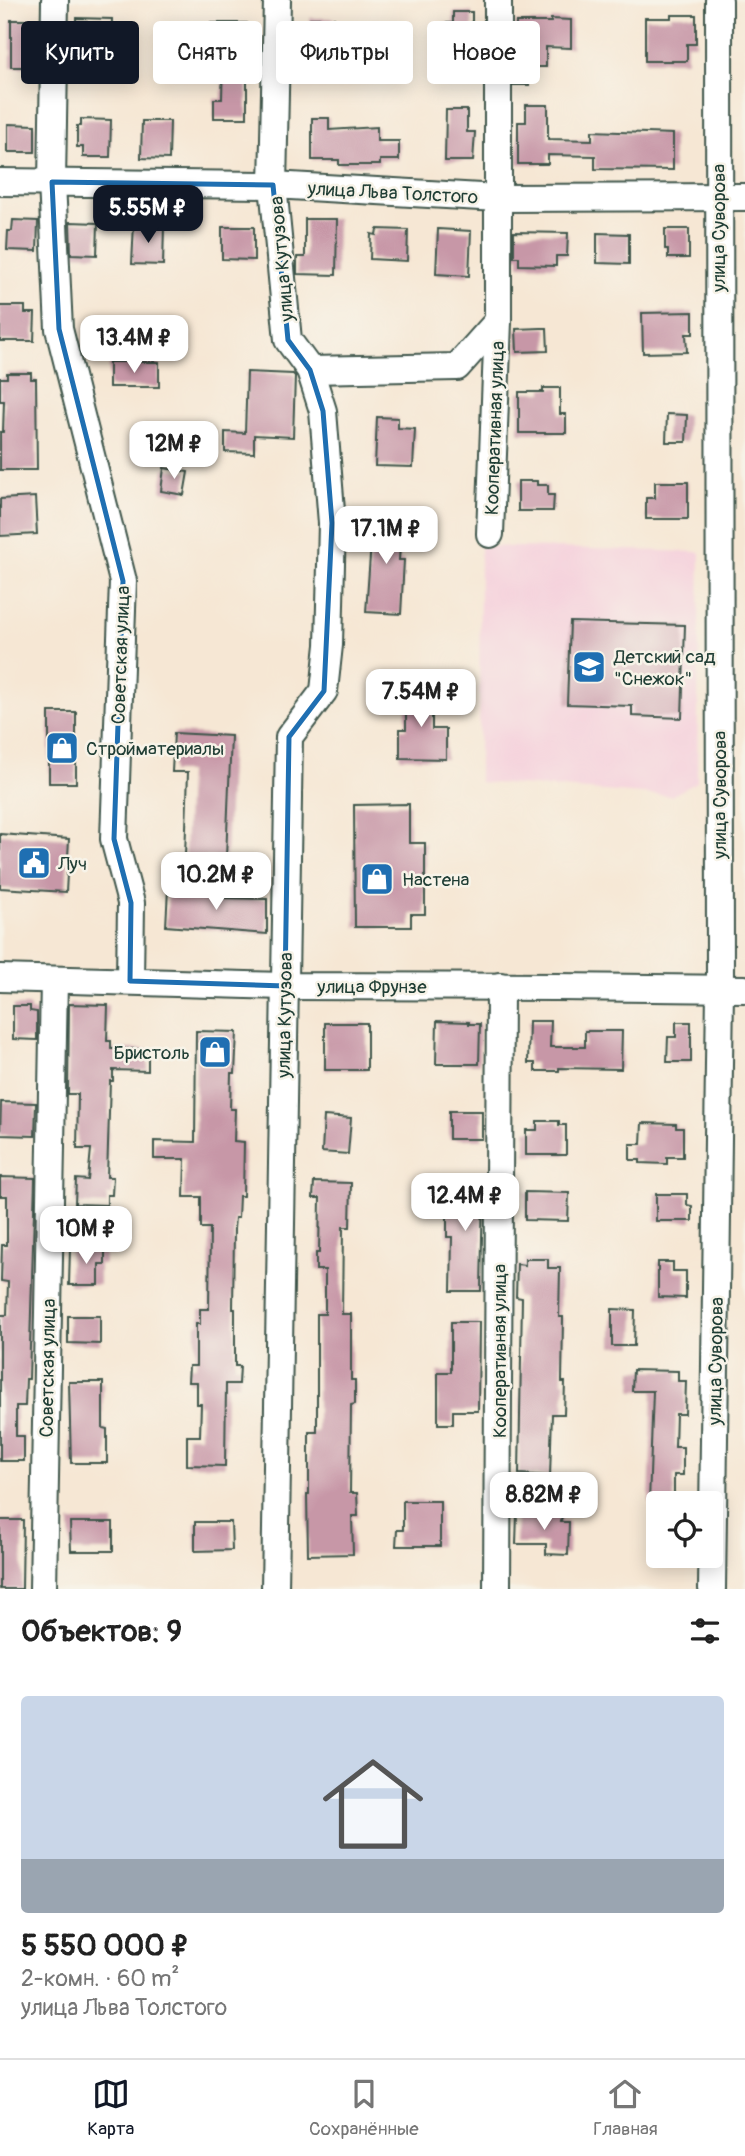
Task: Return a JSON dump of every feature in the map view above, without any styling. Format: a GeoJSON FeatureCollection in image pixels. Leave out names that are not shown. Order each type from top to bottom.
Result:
{"type":"FeatureCollection","features":[{"type":"Feature","properties":{"kind":"street","name":"Советская улица"},"geometry":{"type":"LineString","coordinates":[[55,0],[52,182],[59,329],[123,581],[114,839],[131,903],[130,981]]}},
{"type":"Feature","properties":{"kind":"street","name":"улица Кутузова"},"geometry":{"type":"LineString","coordinates":[[275,1589],[289,737],[324,691],[329,645],[332,523],[323,411],[310,370],[288,340],[274,186],[276,0]]}},
{"type":"Feature","properties":{"kind":"street","name":"Кооперативная улица"},"geometry":{"type":"LineString","coordinates":[[490,534],[498,321],[498,0]]}},
{"type":"Feature","properties":{"kind":"street","name":"улица Суворова"},"geometry":{"type":"LineString","coordinates":[[712,1589],[732,989],[718,197],[719,0]]}},
{"type":"Feature","properties":{"kind":"street","name":"улица Льва Толстого"},"geometry":{"type":"LineString","coordinates":[[0,182],[274,186],[498,198],[745,197]]}},
{"type":"Feature","properties":{"kind":"street","name":"Кооперативная улица"},"geometry":{"type":"LineString","coordinates":[[310,370],[457,366],[498,321]]}},
{"type":"Feature","properties":{"kind":"street","name":"улица Фрунзе"},"geometry":{"type":"LineString","coordinates":[[0,978],[285,986],[732,989]]}},
{"type":"Feature","properties":{"kind":"street","name":"Советская улица"},"geometry":{"type":"LineString","coordinates":[[43,1589],[54,980]]}},
{"type":"Feature","properties":{"kind":"street","name":"Кооперативная улица"},"geometry":{"type":"LineString","coordinates":[[497,1589],[500,986]]}},
{"type":"Feature","properties":{"kind":"highlighted area"},"geometry":{"type":"Polygon","coordinates":[[[52,182],[273,185],[288,340],[310,370],[323,411],[332,523],[324,691],[289,737],[285,986],[130,981],[131,903],[114,839],[123,581],[59,329],[52,182]]]}},
{"type":"Feature","properties":{"kind":"shaded area","name":"Детский сад \"Снежок\""},"geometry":{"type":"Polygon","coordinates":[[[480,546],[700,552],[697,782],[671,796],[479,782],[480,546]]]}},
{"type":"Feature","properties":{"kind":"building"},"geometry":{"type":"Polygon","coordinates":[[[453,12],[472,12],[472,21],[453,21],[453,12]]]}},
{"type":"Feature","properties":{"kind":"building"},"geometry":{"type":"Polygon","coordinates":[[[671,15],[696,15],[696,44],[687,44],[687,61],[645,61],[645,18],[671,18],[671,15]]]}},
{"type":"Feature","properties":{"kind":"building"},"geometry":{"type":"Polygon","coordinates":[[[76,18],[112,19],[112,21],[76,21],[76,18]]]}},
{"type":"Feature","properties":{"kind":"building"},"geometry":{"type":"Polygon","coordinates":[[[310,18],[334,18],[334,21],[310,21],[310,18]]]}},
{"type":"Feature","properties":{"kind":"building"},"geometry":{"type":"Polygon","coordinates":[[[551,19],[571,20],[571,48],[546,47],[546,67],[540,67],[540,22],[551,22],[551,19]]]}},
{"type":"Feature","properties":{"kind":"building"},"geometry":{"type":"Polygon","coordinates":[[[11,20],[35,20],[21,21],[21,67],[11,67],[11,20]]]}},
{"type":"Feature","properties":{"kind":"building"},"geometry":{"type":"Polygon","coordinates":[[[222,84],[247,84],[247,118],[214,118],[214,99],[222,99],[222,84]]]}},
{"type":"Feature","properties":{"kind":"building"},"geometry":{"type":"Polygon","coordinates":[[[526,105],[548,105],[548,139],[592,140],[592,131],[673,134],[673,170],[595,169],[595,156],[548,155],[548,164],[518,164],[518,122],[526,122],[526,105]]]}},
{"type":"Feature","properties":{"kind":"building"},"geometry":{"type":"Polygon","coordinates":[[[446,110],[467,110],[467,132],[475,132],[473,161],[445,161],[446,110]]]}},
{"type":"Feature","properties":{"kind":"building"},"geometry":{"type":"Polygon","coordinates":[[[312,118],[329,118],[329,130],[377,127],[377,141],[399,141],[399,160],[380,160],[380,165],[339,165],[339,160],[312,160],[312,118]]]}},
{"type":"Feature","properties":{"kind":"building"},"geometry":{"type":"Polygon","coordinates":[[[81,119],[111,120],[110,157],[83,157],[83,147],[77,147],[77,126],[81,126],[81,119]]]}},
{"type":"Feature","properties":{"kind":"building"},"geometry":{"type":"Polygon","coordinates":[[[142,121],[170,121],[169,159],[141,158],[142,121]]]}},
{"type":"Feature","properties":{"kind":"building"},"geometry":{"type":"Polygon","coordinates":[[[8,124],[35,125],[35,152],[8,152],[8,124]]]}},
{"type":"Feature","properties":{"kind":"building"},"geometry":{"type":"Polygon","coordinates":[[[305,219],[337,219],[336,275],[297,274],[297,257],[305,257],[305,219]]]}},
{"type":"Feature","properties":{"kind":"building"},"geometry":{"type":"Polygon","coordinates":[[[13,220],[38,221],[37,251],[7,250],[8,231],[12,231],[13,220]]]}},
{"type":"Feature","properties":{"kind":"building"},"geometry":{"type":"Polygon","coordinates":[[[70,222],[98,223],[97,255],[71,254],[70,222]]]}},
{"type":"Feature","properties":{"kind":"building"},"geometry":{"type":"Polygon","coordinates":[[[134,224],[164,225],[163,265],[132,264],[134,224]]]}},
{"type":"Feature","properties":{"kind":"building"},"geometry":{"type":"Polygon","coordinates":[[[222,227],[254,227],[254,260],[222,259],[222,227]]]}},
{"type":"Feature","properties":{"kind":"building"},"geometry":{"type":"Polygon","coordinates":[[[377,229],[408,230],[407,261],[370,259],[371,234],[376,235],[377,229]]]}},
{"type":"Feature","properties":{"kind":"building"},"geometry":{"type":"Polygon","coordinates":[[[438,229],[471,231],[469,276],[436,274],[438,229]]]}},
{"type":"Feature","properties":{"kind":"building"},"geometry":{"type":"Polygon","coordinates":[[[665,229],[689,229],[689,258],[668,258],[665,229]]]}},
{"type":"Feature","properties":{"kind":"building"},"geometry":{"type":"Polygon","coordinates":[[[514,232],[568,233],[567,256],[556,256],[556,266],[519,265],[519,257],[514,257],[514,232]]]}},
{"type":"Feature","properties":{"kind":"building"},"geometry":{"type":"Polygon","coordinates":[[[597,233],[629,234],[629,264],[597,263],[597,233]]]}},
{"type":"Feature","properties":{"kind":"building"},"geometry":{"type":"Polygon","coordinates":[[[0,306],[25,306],[25,313],[35,313],[34,341],[0,341],[0,306]]]}},
{"type":"Feature","properties":{"kind":"building"},"geometry":{"type":"Polygon","coordinates":[[[693,312],[693,334],[686,334],[687,352],[643,353],[642,313],[693,312]]]}},
{"type":"Feature","properties":{"kind":"building"},"geometry":{"type":"Polygon","coordinates":[[[547,328],[548,351],[517,352],[516,329],[547,328]]]}},
{"type":"Feature","properties":{"kind":"building"},"geometry":{"type":"Polygon","coordinates":[[[109,362],[159,362],[159,387],[109,387],[109,362]]]}},
{"type":"Feature","properties":{"kind":"building"},"geometry":{"type":"Polygon","coordinates":[[[247,372],[295,376],[293,437],[254,435],[254,453],[225,452],[225,432],[245,433],[247,372]]]}},
{"type":"Feature","properties":{"kind":"building"},"geometry":{"type":"Polygon","coordinates":[[[7,373],[31,373],[31,379],[36,379],[37,470],[0,470],[0,432],[3,432],[4,401],[0,401],[0,378],[7,378],[7,373]]]}},
{"type":"Feature","properties":{"kind":"building"},"geometry":{"type":"Polygon","coordinates":[[[543,388],[560,388],[560,414],[566,414],[566,433],[519,433],[519,392],[543,392],[543,388]]]}},
{"type":"Feature","properties":{"kind":"building"},"geometry":{"type":"Polygon","coordinates":[[[667,414],[687,415],[686,442],[666,442],[667,414]]]}},
{"type":"Feature","properties":{"kind":"building"},"geometry":{"type":"Polygon","coordinates":[[[377,417],[398,418],[398,428],[415,429],[413,467],[375,466],[377,417]]]}},
{"type":"Feature","properties":{"kind":"building"},"geometry":{"type":"Polygon","coordinates":[[[164,468],[188,472],[184,495],[161,491],[164,468]]]}},
{"type":"Feature","properties":{"kind":"building"},"geometry":{"type":"Polygon","coordinates":[[[518,481],[537,481],[537,485],[548,485],[548,495],[554,495],[553,511],[518,511],[518,481]]]}},
{"type":"Feature","properties":{"kind":"building"},"geometry":{"type":"Polygon","coordinates":[[[655,482],[688,482],[688,519],[646,519],[646,498],[655,498],[655,482]]]}},
{"type":"Feature","properties":{"kind":"building"},"geometry":{"type":"Polygon","coordinates":[[[35,497],[37,534],[0,536],[0,499],[35,497]]]}},
{"type":"Feature","properties":{"kind":"building"},"geometry":{"type":"Polygon","coordinates":[[[373,514],[402,515],[399,560],[404,560],[401,614],[366,612],[373,514]]]}},
{"type":"Feature","properties":{"kind":"building"},"geometry":{"type":"Polygon","coordinates":[[[570,622],[685,625],[682,718],[632,716],[632,706],[567,704],[570,622]]]}},
{"type":"Feature","properties":{"kind":"building"},"geometry":{"type":"Polygon","coordinates":[[[406,689],[432,689],[432,729],[446,729],[446,759],[400,758],[400,729],[406,729],[406,689]]]}},
{"type":"Feature","properties":{"kind":"building","name":"Стройматериалы"},"geometry":{"type":"Polygon","coordinates":[[[49,712],[76,712],[76,783],[49,783],[49,712]]]}},
{"type":"Feature","properties":{"kind":"building"},"geometry":{"type":"Polygon","coordinates":[[[174,733],[231,736],[226,858],[185,856],[188,772],[172,772],[174,733]]]}},
{"type":"Feature","properties":{"kind":"building"},"geometry":{"type":"Polygon","coordinates":[[[409,804],[409,843],[425,843],[425,914],[411,914],[411,927],[355,927],[354,805],[409,804]]]}},
{"type":"Feature","properties":{"kind":"building","name":"Луч"},"geometry":{"type":"Polygon","coordinates":[[[0,834],[69,839],[66,892],[0,888],[0,834]]]}},
{"type":"Feature","properties":{"kind":"building"},"geometry":{"type":"Polygon","coordinates":[[[168,889],[221,893],[221,898],[267,899],[267,934],[166,926],[168,889]]]}},
{"type":"Feature","properties":{"kind":"building"},"geometry":{"type":"Polygon","coordinates":[[[69,1004],[108,1005],[107,1041],[111,1041],[111,1049],[148,1049],[148,1071],[113,1070],[113,1081],[110,1081],[107,1177],[113,1177],[112,1195],[107,1195],[107,1205],[75,1204],[76,1179],[88,1180],[91,1149],[77,1149],[78,1094],[68,1094],[69,1004]]]}},
{"type":"Feature","properties":{"kind":"building"},"geometry":{"type":"Polygon","coordinates":[[[13,1006],[30,1006],[30,1011],[37,1012],[37,1040],[13,1039],[13,1006]]]}},
{"type":"Feature","properties":{"kind":"building"},"geometry":{"type":"Polygon","coordinates":[[[437,1021],[480,1024],[479,1064],[436,1064],[437,1021]]]}},
{"type":"Feature","properties":{"kind":"building"},"geometry":{"type":"Polygon","coordinates":[[[529,1021],[551,1021],[550,1047],[585,1047],[585,1031],[622,1031],[621,1069],[559,1068],[559,1071],[535,1071],[535,1063],[528,1063],[529,1021]]]}},
{"type":"Feature","properties":{"kind":"building"},"geometry":{"type":"Polygon","coordinates":[[[676,1022],[691,1022],[691,1062],[667,1062],[668,1037],[676,1037],[676,1022]]]}},
{"type":"Feature","properties":{"kind":"building"},"geometry":{"type":"Polygon","coordinates":[[[325,1023],[367,1023],[367,1070],[325,1070],[325,1023]]]}},
{"type":"Feature","properties":{"kind":"building"},"geometry":{"type":"Polygon","coordinates":[[[196,1031],[237,1032],[235,1073],[231,1073],[230,1109],[235,1109],[234,1141],[244,1142],[243,1196],[239,1196],[238,1218],[235,1218],[234,1229],[235,1366],[240,1366],[239,1384],[226,1384],[225,1466],[187,1465],[187,1436],[200,1436],[201,1404],[197,1404],[197,1382],[188,1382],[189,1366],[196,1366],[196,1324],[200,1324],[200,1309],[209,1309],[210,1228],[201,1228],[201,1197],[184,1197],[185,1159],[154,1159],[154,1141],[195,1142],[196,1031]]]}},
{"type":"Feature","properties":{"kind":"building"},"geometry":{"type":"Polygon","coordinates":[[[1,1102],[36,1103],[35,1136],[0,1135],[1,1102]]]}},
{"type":"Feature","properties":{"kind":"building"},"geometry":{"type":"Polygon","coordinates":[[[449,1111],[482,1111],[482,1139],[449,1139],[449,1111]]]}},
{"type":"Feature","properties":{"kind":"building"},"geometry":{"type":"Polygon","coordinates":[[[324,1116],[351,1118],[348,1154],[322,1152],[324,1116]]]}},
{"type":"Feature","properties":{"kind":"building"},"geometry":{"type":"Polygon","coordinates":[[[537,1121],[559,1121],[559,1125],[566,1125],[566,1155],[526,1155],[526,1130],[537,1130],[537,1121]]]}},
{"type":"Feature","properties":{"kind":"building"},"geometry":{"type":"Polygon","coordinates":[[[642,1123],[676,1124],[676,1128],[683,1128],[683,1157],[667,1157],[667,1164],[630,1160],[630,1144],[641,1144],[642,1123]]]}},
{"type":"Feature","properties":{"kind":"building"},"geometry":{"type":"Polygon","coordinates":[[[0,1177],[35,1178],[29,1379],[26,1379],[25,1406],[16,1406],[16,1436],[24,1436],[24,1461],[0,1461],[0,1315],[7,1315],[8,1282],[1,1281],[2,1245],[7,1245],[7,1196],[0,1196],[0,1177]]]}},
{"type":"Feature","properties":{"kind":"building"},"geometry":{"type":"Polygon","coordinates":[[[314,1182],[351,1183],[350,1227],[343,1227],[342,1314],[351,1314],[351,1380],[355,1380],[355,1404],[351,1405],[350,1493],[357,1493],[358,1516],[352,1516],[353,1554],[308,1555],[309,1432],[317,1432],[317,1314],[325,1314],[325,1270],[316,1270],[320,1198],[313,1198],[314,1182]]]}},
{"type":"Feature","properties":{"kind":"building"},"geometry":{"type":"Polygon","coordinates":[[[439,1184],[483,1184],[481,1291],[451,1291],[452,1237],[447,1237],[447,1203],[439,1203],[439,1184]]]}},
{"type":"Feature","properties":{"kind":"building"},"geometry":{"type":"Polygon","coordinates":[[[525,1192],[569,1193],[568,1221],[525,1220],[525,1192]]]}},
{"type":"Feature","properties":{"kind":"building"},"geometry":{"type":"Polygon","coordinates":[[[656,1194],[687,1194],[687,1205],[692,1206],[692,1221],[656,1221],[656,1194]]]}},
{"type":"Feature","properties":{"kind":"building"},"geometry":{"type":"Polygon","coordinates":[[[70,1248],[105,1249],[105,1264],[99,1264],[99,1285],[69,1285],[70,1248]]]}},
{"type":"Feature","properties":{"kind":"building"},"geometry":{"type":"Polygon","coordinates":[[[525,1259],[548,1259],[548,1268],[560,1268],[559,1317],[563,1317],[564,1414],[552,1414],[550,1476],[519,1474],[522,1298],[516,1297],[517,1264],[525,1265],[525,1259]]]}},
{"type":"Feature","properties":{"kind":"building"},"geometry":{"type":"Polygon","coordinates":[[[658,1262],[673,1262],[673,1271],[686,1271],[686,1298],[658,1297],[658,1262]]]}},
{"type":"Feature","properties":{"kind":"building"},"geometry":{"type":"Polygon","coordinates":[[[612,1309],[635,1310],[634,1346],[612,1346],[612,1309]]]}},
{"type":"Feature","properties":{"kind":"building"},"geometry":{"type":"Polygon","coordinates":[[[68,1316],[100,1316],[100,1344],[68,1343],[68,1316]]]}},
{"type":"Feature","properties":{"kind":"building"},"geometry":{"type":"Polygon","coordinates":[[[451,1322],[479,1322],[478,1411],[453,1411],[453,1424],[438,1424],[438,1372],[451,1372],[451,1322]]]}},
{"type":"Feature","properties":{"kind":"building"},"geometry":{"type":"Polygon","coordinates":[[[633,1370],[678,1371],[678,1381],[686,1381],[685,1414],[676,1414],[675,1447],[683,1447],[683,1475],[674,1475],[674,1491],[649,1491],[653,1391],[632,1391],[633,1370]]]}},
{"type":"Feature","properties":{"kind":"building"},"geometry":{"type":"Polygon","coordinates":[[[69,1382],[103,1382],[103,1428],[107,1429],[107,1463],[71,1463],[69,1382]]]}},
{"type":"Feature","properties":{"kind":"building"},"geometry":{"type":"Polygon","coordinates":[[[403,1501],[440,1501],[440,1546],[396,1546],[397,1530],[403,1530],[403,1501]]]}},
{"type":"Feature","properties":{"kind":"building"},"geometry":{"type":"Polygon","coordinates":[[[517,1514],[562,1515],[561,1522],[569,1522],[568,1555],[546,1554],[546,1544],[516,1544],[517,1514]]]}},
{"type":"Feature","properties":{"kind":"building"},"geometry":{"type":"Polygon","coordinates":[[[0,1520],[23,1520],[22,1589],[0,1589],[0,1520]]]}},
{"type":"Feature","properties":{"kind":"building"},"geometry":{"type":"Polygon","coordinates":[[[70,1522],[113,1522],[113,1551],[71,1551],[70,1522]]]}},
{"type":"Feature","properties":{"kind":"building"},"geometry":{"type":"Polygon","coordinates":[[[195,1522],[231,1522],[232,1550],[195,1551],[195,1522]]]}},
{"type":"Feature","properties":{"kind":"place","name":"Детский сад \"Снежок\""},"geometry":{"type":"Point","coordinates":[589,667]}},
{"type":"Feature","properties":{"kind":"place","name":"Стройматериалы"},"geometry":{"type":"Point","coordinates":[62,748]}},
{"type":"Feature","properties":{"kind":"place","name":"Луч"},"geometry":{"type":"Point","coordinates":[34,863]}},
{"type":"Feature","properties":{"kind":"place","name":"Настена"},"geometry":{"type":"Point","coordinates":[377,879]}},
{"type":"Feature","properties":{"kind":"place","name":"Бристоль"},"geometry":{"type":"Point","coordinates":[215,1052]}}]}
